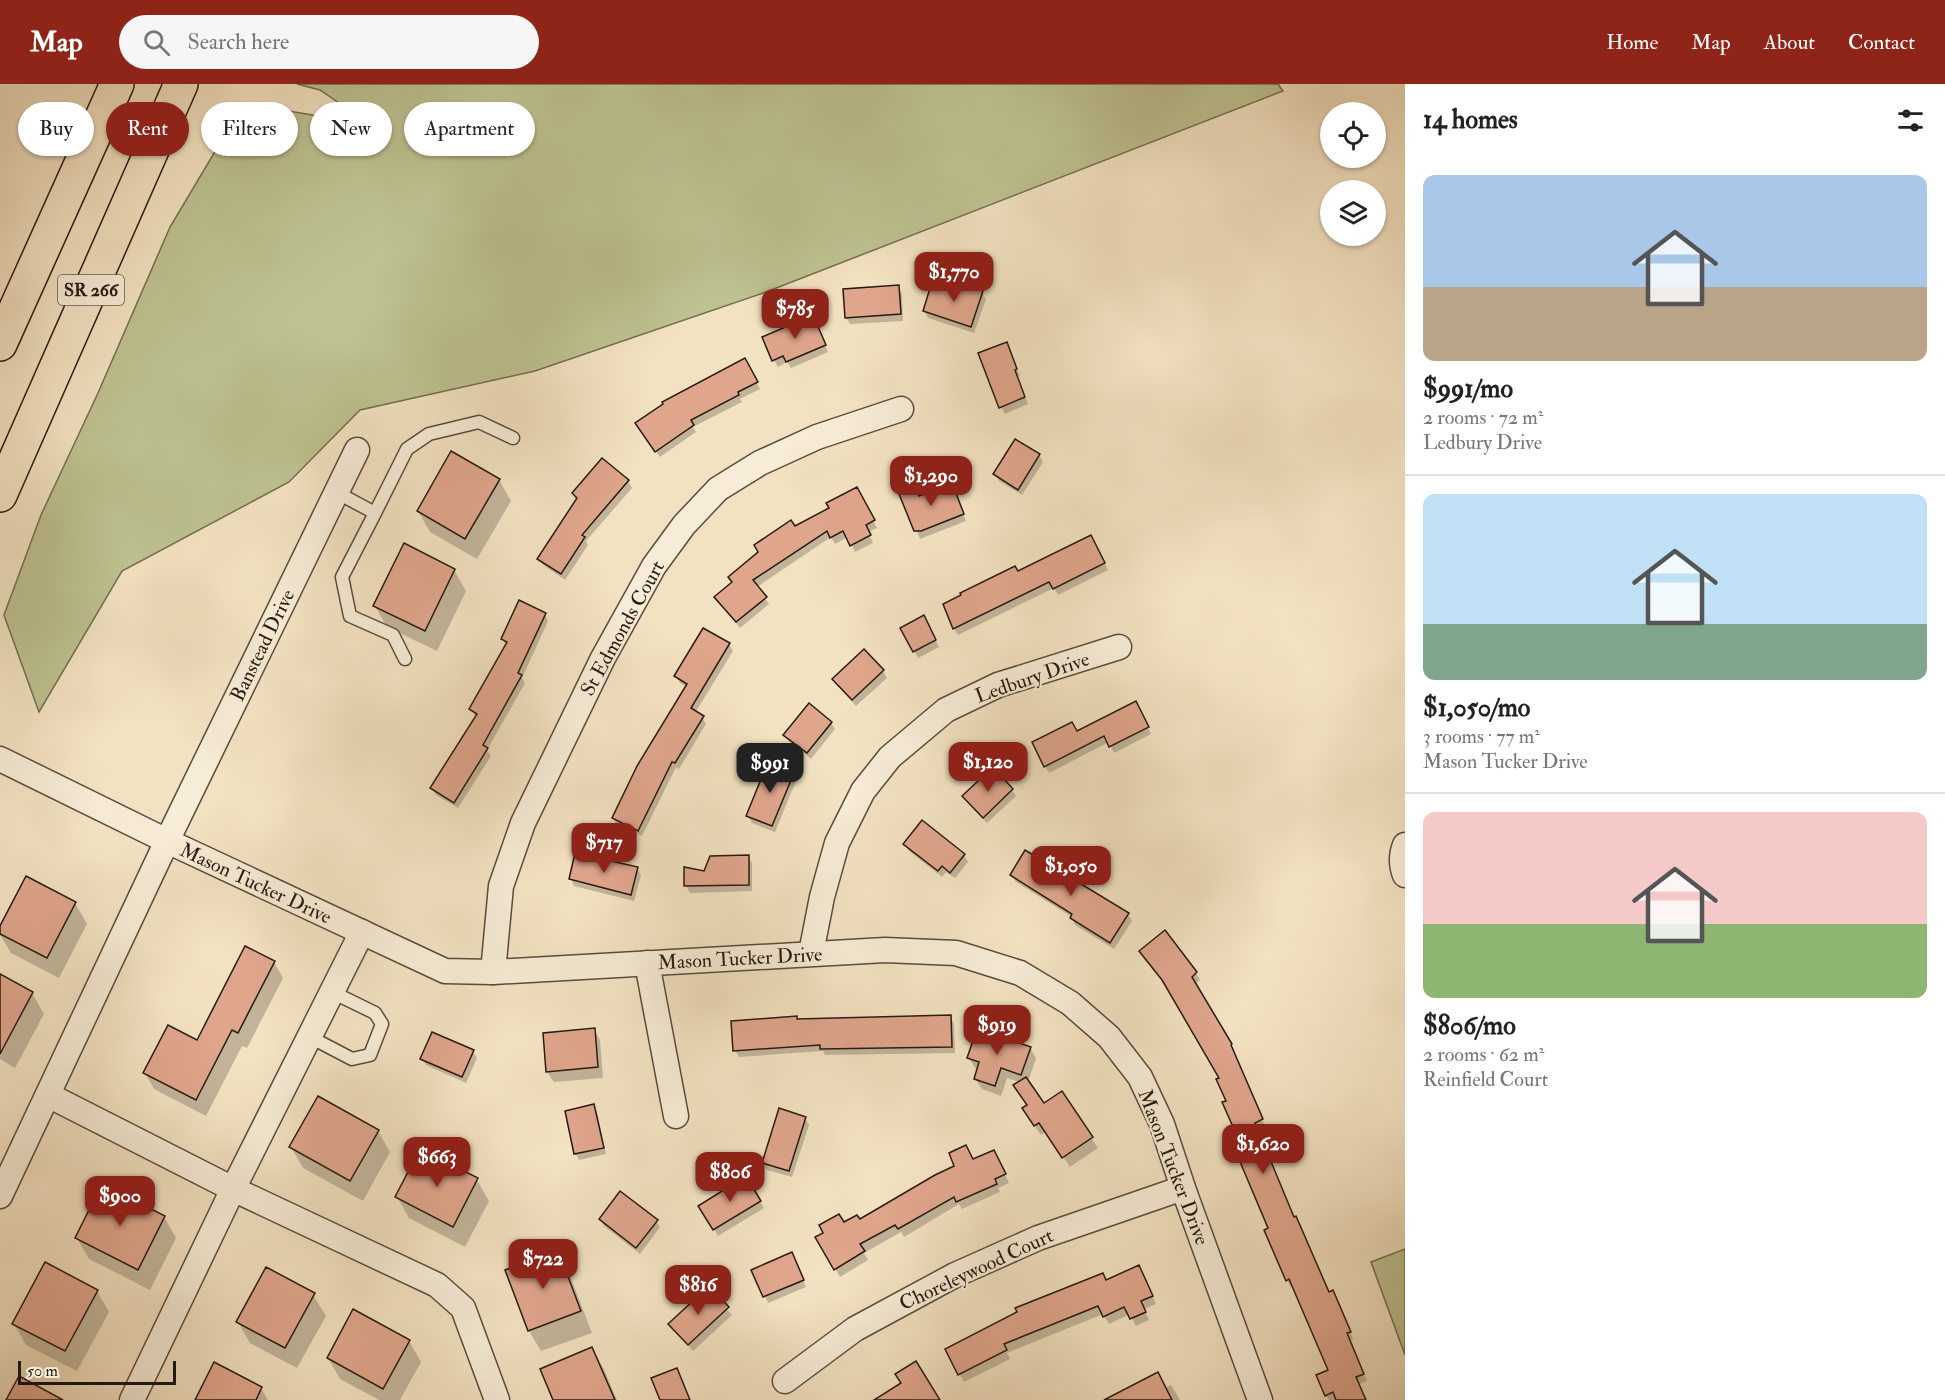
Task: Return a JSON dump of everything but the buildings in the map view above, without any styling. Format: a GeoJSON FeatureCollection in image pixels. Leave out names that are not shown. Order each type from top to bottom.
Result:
{"type":"FeatureCollection","features":[{"type":"Feature","properties":{"kind":"main road","name":"SR 266"},"geometry":{"type":"LineString","coordinates":[[0,344],[117,84]]}},
{"type":"Feature","properties":{"kind":"main road","name":"SR 266"},"geometry":{"type":"LineString","coordinates":[[0,495],[181,84]]}},
{"type":"Feature","properties":{"kind":"street","name":"St Edmonds Court"},"geometry":{"type":"LineString","coordinates":[[493,972],[501,886],[523,823],[603,658],[654,566],[684,525],[718,489],[760,463],[817,437],[901,409]]}},
{"type":"Feature","properties":{"kind":"street","name":"Banstead Drive"},"geometry":{"type":"LineString","coordinates":[[0,1196],[167,841],[357,450]]}},
{"type":"Feature","properties":{"kind":"street","name":"Ledbury Drive"},"geometry":{"type":"LineString","coordinates":[[811,953],[822,897],[837,843],[863,791],[890,757],[946,710],[998,685],[1119,647]]}},
{"type":"Feature","properties":{"kind":"street","name":"Mason Tucker Drive"},"geometry":{"type":"LineString","coordinates":[[0,759],[167,841],[445,971],[493,972],[885,950],[956,953],[1020,973],[1070,1003],[1109,1036],[1140,1077],[1162,1124],[1260,1400]]}},
{"type":"Feature","properties":{"kind":"street"},"geometry":{"type":"LineString","coordinates":[[1405,845],[1402,852],[1402,868],[1405,876]]}},
{"type":"Feature","properties":{"kind":"street"},"geometry":{"type":"LineString","coordinates":[[132,1400],[233,1189],[362,932]]}},
{"type":"Feature","properties":{"kind":"street"},"geometry":{"type":"LineString","coordinates":[[647,963],[676,1116]]}},
{"type":"Feature","properties":{"kind":"street"},"geometry":{"type":"LineString","coordinates":[[48,1095],[233,1189],[437,1285],[463,1308],[497,1400]]}},
{"type":"Feature","properties":{"kind":"street","name":"Choreleywood Court"},"geometry":{"type":"LineString","coordinates":[[785,1381],[855,1329],[955,1275],[1038,1238],[1183,1188]]}},
{"type":"Feature","properties":{"kind":"lane"},"geometry":{"type":"LineString","coordinates":[[405,659],[393,635],[350,615],[342,577],[407,449],[429,434],[478,422],[513,438]]}},
{"type":"Feature","properties":{"kind":"lane"},"geometry":{"type":"LineString","coordinates":[[336,492],[375,513]]}},
{"type":"Feature","properties":{"kind":"lane"},"geometry":{"type":"LineString","coordinates":[[310,1037],[352,1059],[370,1055],[382,1024],[375,1013],[332,992]]}},
{"type":"Feature","properties":{"kind":"green space"},"geometry":{"type":"Polygon","coordinates":[[[297,84],[1278,84],[1283,91],[766,292],[535,371],[360,410],[289,482],[122,571],[39,712],[4,615],[41,515],[98,393],[170,227],[212,156],[298,156],[298,113],[310,115],[310,156],[392,156],[392,102],[337,102],[320,90],[297,84]]]}},
{"type":"Feature","properties":{"kind":"green space"},"geometry":{"type":"Polygon","coordinates":[[[1405,1249],[1405,1355],[1371,1262],[1405,1249]]]}}]}
